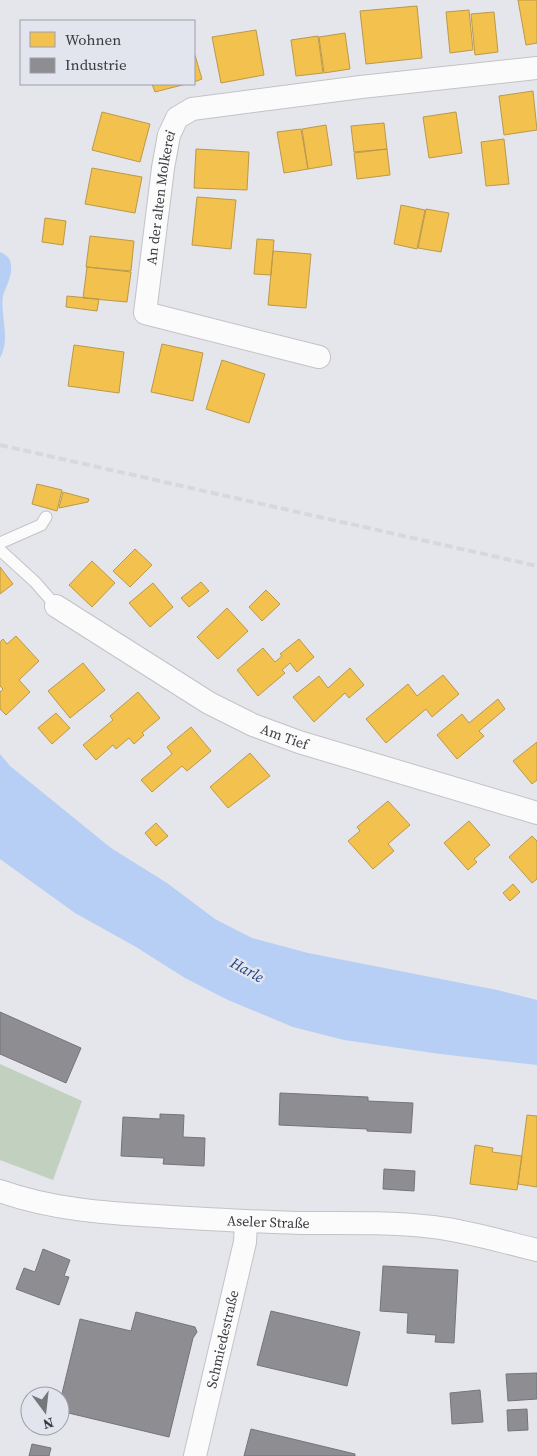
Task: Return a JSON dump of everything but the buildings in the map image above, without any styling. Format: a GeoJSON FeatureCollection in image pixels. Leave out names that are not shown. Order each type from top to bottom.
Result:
{"type":"FeatureCollection","features":[{"type":"Feature","properties":{"kind":"street","name":"An der alten Molkerei"},"geometry":{"type":"LineString","coordinates":[[319,357],[145,313],[163,168],[169,135],[177,118],[192,109],[361,87],[537,68]]}},
{"type":"Feature","properties":{"kind":"street","name":"Am Tief"},"geometry":{"type":"LineString","coordinates":[[56,606],[209,703],[253,726],[299,742],[537,813]]}},
{"type":"Feature","properties":{"kind":"street","name":"Aseler Straße"},"geometry":{"type":"LineString","coordinates":[[0,1191],[17,1197],[58,1206],[103,1213],[246,1222],[401,1224],[435,1227],[464,1232],[537,1250]]}},
{"type":"Feature","properties":{"kind":"street","name":"Schmiedestraße"},"geometry":{"type":"LineString","coordinates":[[195,1456],[245,1242],[246,1222]]}},
{"type":"Feature","properties":{"kind":"lane"},"geometry":{"type":"LineString","coordinates":[[0,542],[41,525],[46,517]]}},
{"type":"Feature","properties":{"kind":"lane"},"geometry":{"type":"LineString","coordinates":[[0,550],[35,582],[56,606]]}},
{"type":"Feature","properties":{"kind":"green space"},"geometry":{"type":"Polygon","coordinates":[[[0,1064],[82,1101],[53,1180],[0,1160],[0,1064]]]}},
{"type":"Feature","properties":{"kind":"water"},"geometry":{"type":"Polygon","coordinates":[[[0,252],[9,259],[11,270],[2,304],[5,343],[0,358],[0,252]]]}},
{"type":"Feature","properties":{"kind":"water","name":"Harle"},"geometry":{"type":"Polygon","coordinates":[[[0,754],[10,766],[111,848],[167,883],[215,919],[252,938],[308,953],[497,990],[537,1000],[537,1065],[440,1054],[344,1040],[293,1027],[228,1000],[185,978],[136,947],[75,913],[0,859],[0,754]]]}},
{"type":"Feature","properties":{"kind":"railway"},"geometry":{"type":"LineString","coordinates":[[0,445],[537,566]]}}]}
